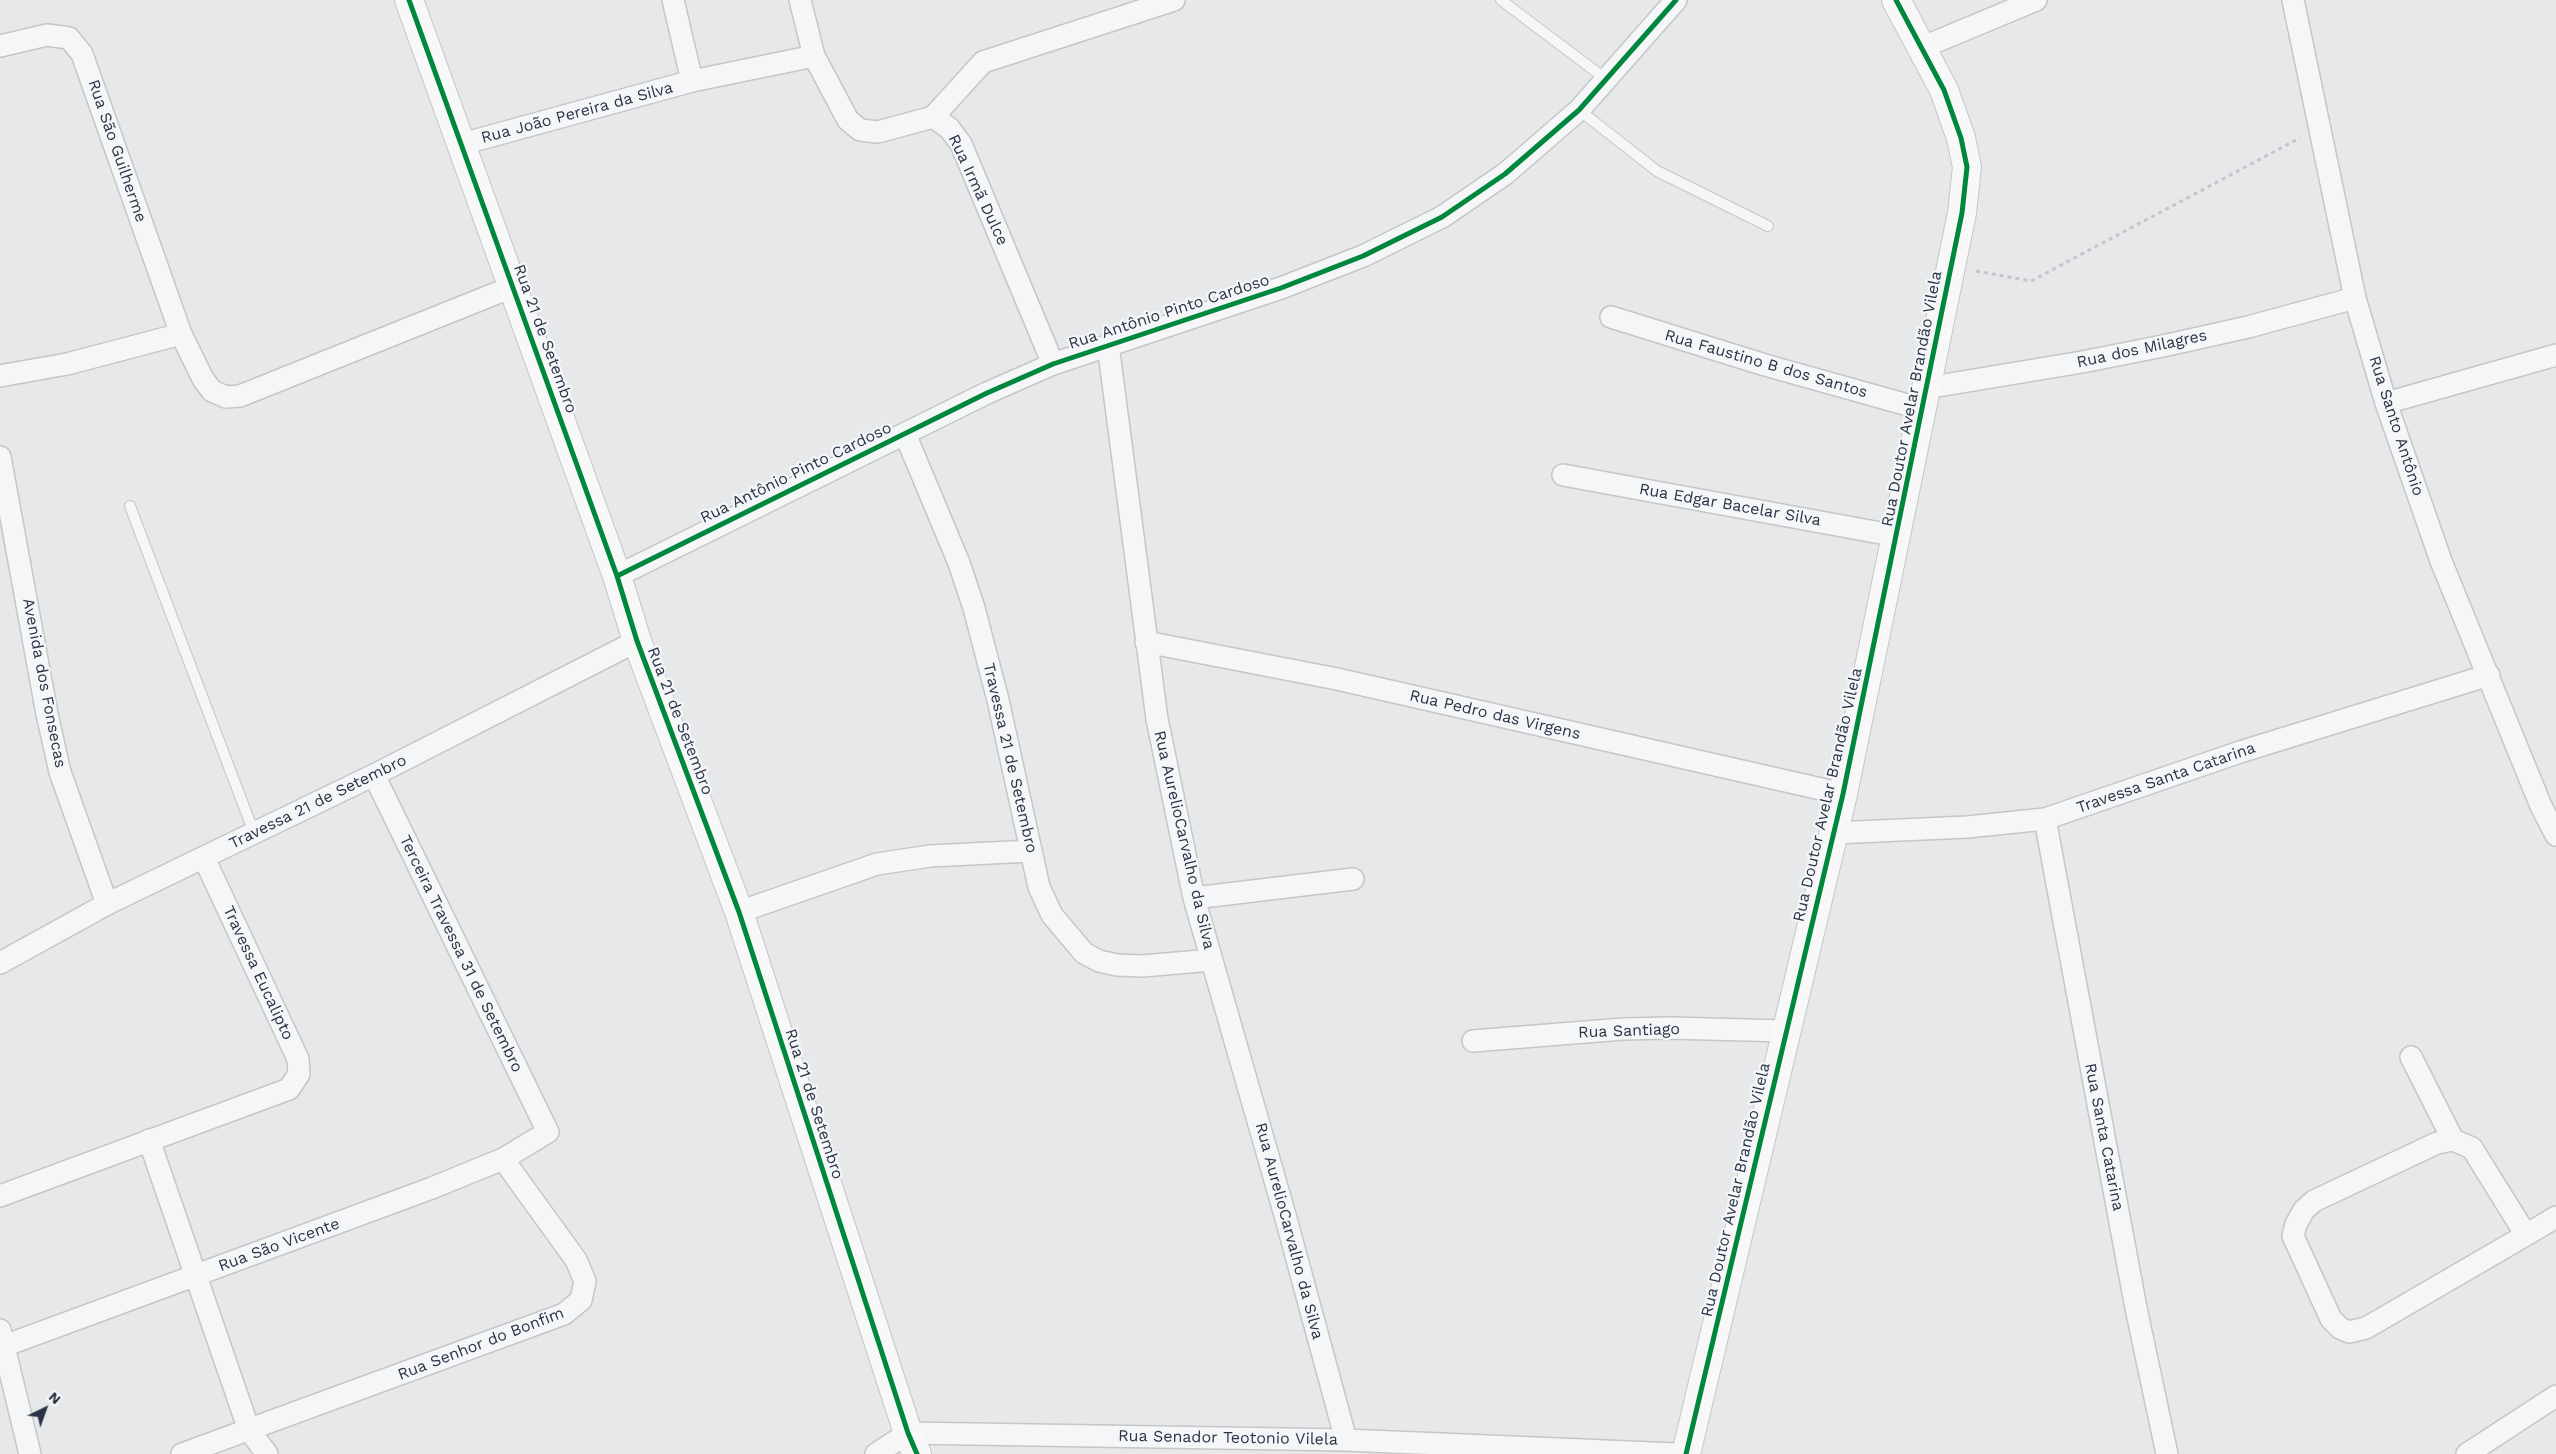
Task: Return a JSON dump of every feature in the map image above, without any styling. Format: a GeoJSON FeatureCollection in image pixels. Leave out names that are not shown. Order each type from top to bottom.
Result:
{"type":"FeatureCollection","features":[{"type":"Feature","properties":{"kind":"street","name":"Rua 21 de Setembro"},"geometry":{"type":"LineString","coordinates":[[409,0],[617,576],[637,641],[739,912],[912,1443]]}},
{"type":"Feature","properties":{"kind":"street","name":"Rua João Pereira da Silva"},"geometry":{"type":"LineString","coordinates":[[673,0],[692,81]]}},
{"type":"Feature","properties":{"kind":"street"},"geometry":{"type":"LineString","coordinates":[[800,0],[814,56],[848,120],[860,130],[878,132],[933,117],[983,62],[1126,8],[1174,0]]}},
{"type":"Feature","properties":{"kind":"street","name":"Rua Antônio Pinto Cardoso"},"geometry":{"type":"LineString","coordinates":[[617,576],[905,434],[1053,364],[1281,288],[1363,256],[1442,217],[1505,174],[1579,110],[1676,0]]}},
{"type":"Feature","properties":{"kind":"street","name":"Rua Doutor Avelar Brandão Vilela"},"geometry":{"type":"LineString","coordinates":[[1686,1454],[1843,794],[1962,213],[1967,167],[1961,138],[1944,90],[1896,0]]}},
{"type":"Feature","properties":{"kind":"street"},"geometry":{"type":"LineString","coordinates":[[1921,48],[2036,0]]}},
{"type":"Feature","properties":{"kind":"street","name":"Rua Santo Antônio"},"geometry":{"type":"LineString","coordinates":[[2293,0],[2318,128],[2355,298],[2386,403],[2441,561],[2489,675],[2548,803],[2556,835]]}},
{"type":"Feature","properties":{"kind":"street","name":"Rua São Guilherme"},"geometry":{"type":"LineString","coordinates":[[0,46],[47,35],[69,38],[82,54],[181,334],[203,379],[212,391],[226,397],[240,396],[512,287]]}},
{"type":"Feature","properties":{"kind":"street","name":"Rua João Pereira da Silva"},"geometry":{"type":"LineString","coordinates":[[462,144],[692,81],[814,56]]}},
{"type":"Feature","properties":{"kind":"street","name":"Rua Irmã Dulce"},"geometry":{"type":"LineString","coordinates":[[933,117],[949,128],[961,144],[1053,364]]}},
{"type":"Feature","properties":{"kind":"street","name":"Rua dos Milagres"},"geometry":{"type":"LineString","coordinates":[[1924,398],[2248,327],[2355,298]]}},
{"type":"Feature","properties":{"kind":"street","name":"Rua Faustino B dos Santos"},"geometry":{"type":"LineString","coordinates":[[1611,318],[1765,365],[1924,398]]}},
{"type":"Feature","properties":{"kind":"street"},"geometry":{"type":"LineString","coordinates":[[0,376],[67,364],[181,334]]}},
{"type":"Feature","properties":{"kind":"street","name":"Rua AurelioCarvalho da Silva"},"geometry":{"type":"LineString","coordinates":[[1108,345],[1157,719],[1194,898],[1285,1215],[1346,1440]]}},
{"type":"Feature","properties":{"kind":"street"},"geometry":{"type":"LineString","coordinates":[[2386,403],[2556,355]]}},
{"type":"Feature","properties":{"kind":"street","name":"Travessa 21 de Setembro"},"geometry":{"type":"LineString","coordinates":[[905,434],[959,563],[974,608],[1017,783],[1039,887],[1052,915],[1084,953],[1099,961],[1117,965],[1211,960]]}},
{"type":"Feature","properties":{"kind":"street","name":"Avenida dos Fonsecas"},"geometry":{"type":"LineString","coordinates":[[0,457],[47,714],[60,772],[107,904]]}},
{"type":"Feature","properties":{"kind":"street","name":"Rua Edgar Bacelar Silva"},"geometry":{"type":"LineString","coordinates":[[1563,474],[1897,536]]}},
{"type":"Feature","properties":{"kind":"street","name":"Travessa 21 de Setembro"},"geometry":{"type":"LineString","coordinates":[[0,963],[107,904],[374,775],[637,641]]}},
{"type":"Feature","properties":{"kind":"street","name":"Rua Pedro das Virgens"},"geometry":{"type":"LineString","coordinates":[[1146,642],[1337,679],[1843,794]]}},
{"type":"Feature","properties":{"kind":"street","name":"Travessa Santa Catarina"},"geometry":{"type":"LineString","coordinates":[[1834,833],[1966,827],[2045,819],[2240,752],[2489,675]]}},
{"type":"Feature","properties":{"kind":"street","name":"Terceira Travessa 31 de Setembro"},"geometry":{"type":"LineString","coordinates":[[374,775],[548,1132]]}},
{"type":"Feature","properties":{"kind":"street","name":"Rua Santa Catarina"},"geometry":{"type":"LineString","coordinates":[[2045,819],[2136,1308],[2167,1454]]}},
{"type":"Feature","properties":{"kind":"street"},"geometry":{"type":"LineString","coordinates":[[739,912],[877,864],[930,856],[1030,851]]}},
{"type":"Feature","properties":{"kind":"street","name":"Travessa Eucalipto"},"geometry":{"type":"LineString","coordinates":[[149,1140],[289,1089],[299,1074],[298,1059],[204,858]]}},
{"type":"Feature","properties":{"kind":"street"},"geometry":{"type":"LineString","coordinates":[[1194,898],[1353,879]]}},
{"type":"Feature","properties":{"kind":"street","name":"Rua Santiago"},"geometry":{"type":"LineString","coordinates":[[1473,1041],[1623,1029],[1669,1028],[1786,1031]]}},
{"type":"Feature","properties":{"kind":"street"},"geometry":{"type":"LineString","coordinates":[[2411,1057],[2453,1140]]}},
{"type":"Feature","properties":{"kind":"street","name":"Rua São Vicente"},"geometry":{"type":"LineString","coordinates":[[2,1338],[197,1274],[342,1222],[503,1159],[548,1132]]}},
{"type":"Feature","properties":{"kind":"street"},"geometry":{"type":"LineString","coordinates":[[0,1196],[149,1140],[250,1430],[267,1454]]}},
{"type":"Feature","properties":{"kind":"street"},"geometry":{"type":"LineString","coordinates":[[2526,1235],[2472,1148],[2453,1140],[2437,1143],[2314,1201],[2304,1210],[2296,1224],[2293,1236],[2331,1319],[2340,1328],[2349,1332],[2366,1328],[2526,1235],[2556,1217]]}},
{"type":"Feature","properties":{"kind":"street","name":"Rua Senhor do Bonfim"},"geometry":{"type":"LineString","coordinates":[[182,1454],[564,1314],[581,1300],[585,1281],[576,1260],[503,1159]]}},
{"type":"Feature","properties":{"kind":"street"},"geometry":{"type":"LineString","coordinates":[[2,1338],[30,1454]]}},
{"type":"Feature","properties":{"kind":"street"},"geometry":{"type":"LineString","coordinates":[[2467,1454],[2556,1396]]}},
{"type":"Feature","properties":{"kind":"street","name":"Rua Senador Teotonio Vilela"},"geometry":{"type":"LineString","coordinates":[[912,1443],[1346,1440],[1676,1454]]}},
{"type":"Feature","properties":{"kind":"street"},"geometry":{"type":"LineString","coordinates":[[876,1454],[912,1443]]}},
{"type":"Feature","properties":{"kind":"lane"},"geometry":{"type":"LineString","coordinates":[[1501,0],[1607,80]]}},
{"type":"Feature","properties":{"kind":"lane"},"geometry":{"type":"LineString","coordinates":[[1579,110],[1656,171],[1768,226]]}},
{"type":"Feature","properties":{"kind":"lane"},"geometry":{"type":"LineString","coordinates":[[130,506],[254,832]]}},
{"type":"Feature","properties":{"kind":"path"},"geometry":{"type":"LineString","coordinates":[[1951,267],[2031,282],[2318,128]]}},
{"type":"Feature","properties":{"kind":"cycle path"},"geometry":{"type":"LineString","coordinates":[[409,0],[617,576],[637,641],[739,912],[908,1433],[917,1454]]}},
{"type":"Feature","properties":{"kind":"cycle path"},"geometry":{"type":"LineString","coordinates":[[617,576],[987,393],[1053,364],[1281,288],[1363,256],[1442,217],[1505,174],[1579,110],[1676,0]]}},
{"type":"Feature","properties":{"kind":"cycle path"},"geometry":{"type":"LineString","coordinates":[[1686,1454],[1843,794],[1962,213],[1967,167],[1961,138],[1944,90],[1896,0]]}}]}
